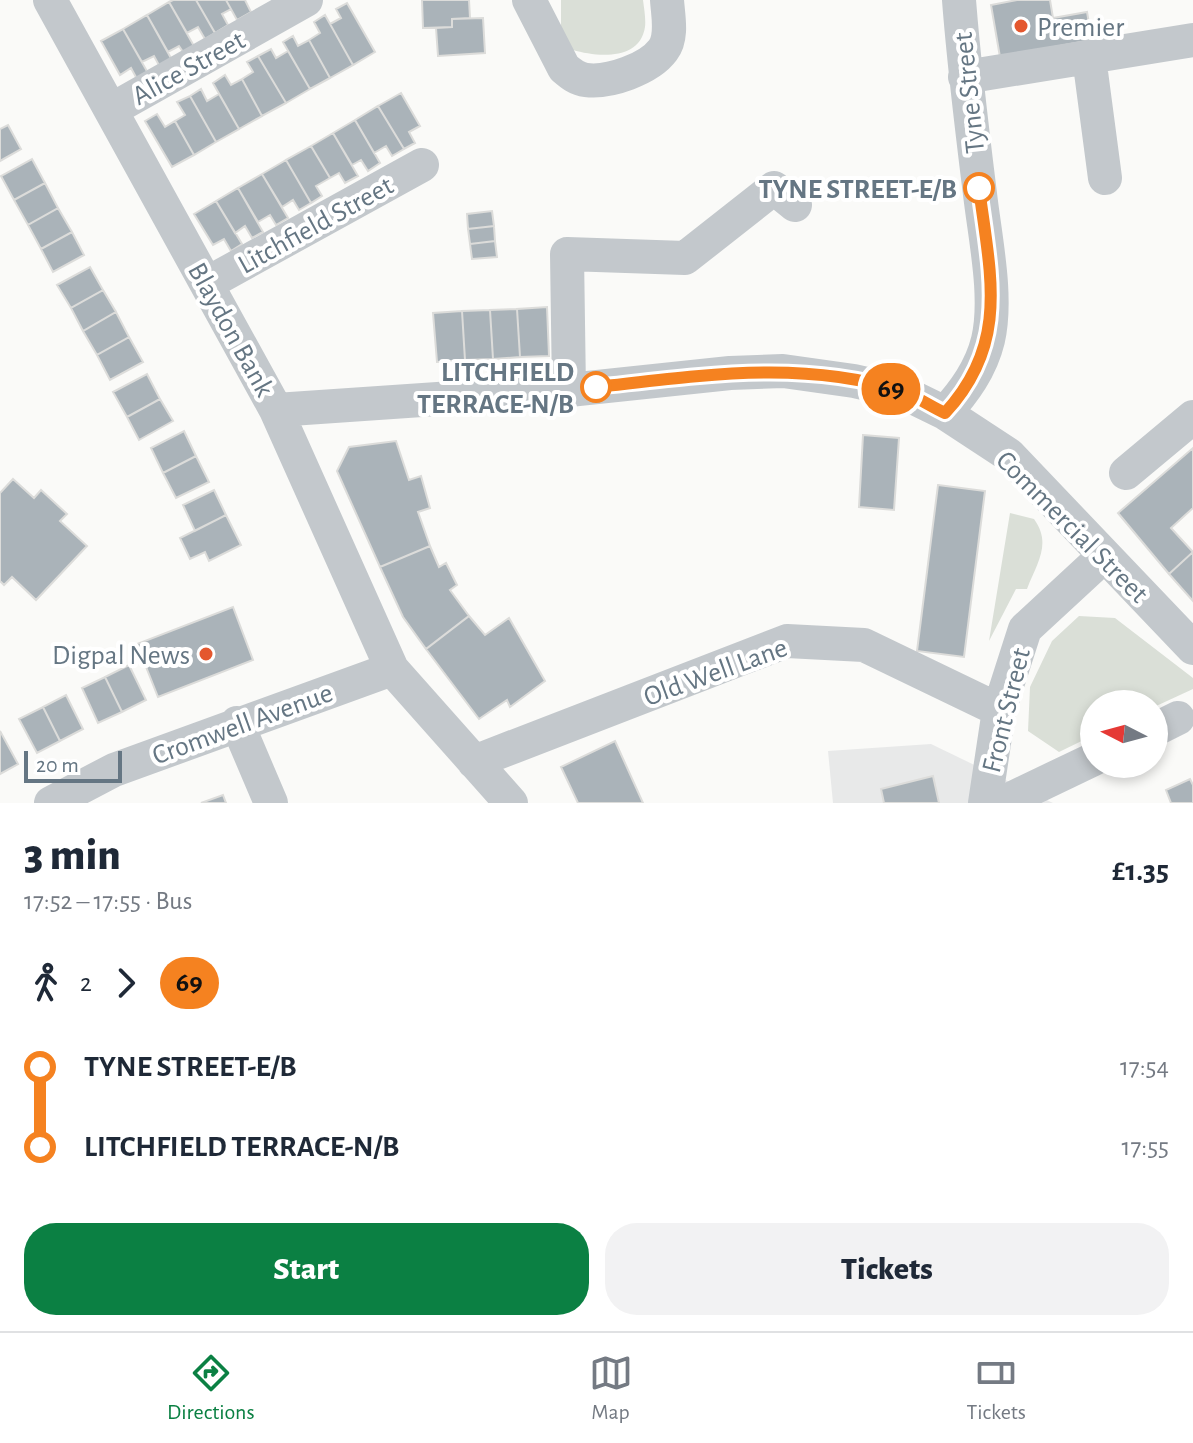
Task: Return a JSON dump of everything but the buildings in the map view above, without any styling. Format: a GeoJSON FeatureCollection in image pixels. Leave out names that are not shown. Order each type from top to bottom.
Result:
{"type":"FeatureCollection","features":[{"type":"Feature","properties":{"kind":"street","name":"Blaydon Bank"},"geometry":{"type":"LineString","coordinates":[[50,0],[276,410],[392,669],[511,803]]}},
{"type":"Feature","properties":{"kind":"street","name":"Alice Street"},"geometry":{"type":"LineString","coordinates":[[111,110],[306,0]]}},
{"type":"Feature","properties":{"kind":"street"},"geometry":{"type":"LineString","coordinates":[[529,0],[564,68],[573,76],[587,80],[617,77],[650,62],[664,50],[669,34],[667,0]]}},
{"type":"Feature","properties":{"kind":"street","name":"Tyne Street"},"geometry":{"type":"LineString","coordinates":[[945,413],[974,374],[988,340],[990,309],[990,271],[965,77],[959,0]]}},
{"type":"Feature","properties":{"kind":"street"},"geometry":{"type":"LineString","coordinates":[[965,77],[1193,40]]}},
{"type":"Feature","properties":{"kind":"street"},"geometry":{"type":"LineString","coordinates":[[1089,57],[1105,178]]}},
{"type":"Feature","properties":{"kind":"street","name":"Litchfield Street"},"geometry":{"type":"LineString","coordinates":[[208,283],[422,165]]}},
{"type":"Feature","properties":{"kind":"street"},"geometry":{"type":"LineString","coordinates":[[569,390],[567,254],[685,258],[774,188],[795,205]]}},
{"type":"Feature","properties":{"kind":"street","name":"Commercial Street"},"geometry":{"type":"LineString","coordinates":[[276,410],[569,390],[730,373],[783,371],[854,381],[902,392],[945,413],[1009,455],[1193,648]]}},
{"type":"Feature","properties":{"kind":"street"},"geometry":{"type":"LineString","coordinates":[[1126,473],[1193,417]]}},
{"type":"Feature","properties":{"kind":"street","name":"Front Street"},"geometry":{"type":"LineString","coordinates":[[985,803],[999,710],[1025,629],[1104,556]]}},
{"type":"Feature","properties":{"kind":"street","name":"Old Well Lane"},"geometry":{"type":"LineString","coordinates":[[474,762],[787,641],[864,645],[999,710]]}},
{"type":"Feature","properties":{"kind":"street","name":"Cromwell Avenue"},"geometry":{"type":"LineString","coordinates":[[51,803],[114,770],[392,669]]}},
{"type":"Feature","properties":{"kind":"street"},"geometry":{"type":"LineString","coordinates":[[237,723],[271,803]]}},
{"type":"Feature","properties":{"kind":"street"},"geometry":{"type":"LineString","coordinates":[[1002,803],[1080,766]]}},
{"type":"Feature","properties":{"kind":"shaded area"},"geometry":{"type":"Polygon","coordinates":[[[561,0],[643,0],[645,24],[641,38],[635,46],[616,54],[573,50],[561,27],[561,0]]]}},
{"type":"Feature","properties":{"kind":"shaded area"},"geometry":{"type":"Polygon","coordinates":[[[1010,513],[1034,519],[1042,537],[1041,554],[1027,589],[1016,589],[989,641],[1010,513]]]}},
{"type":"Feature","properties":{"kind":"shaded area"},"geometry":{"type":"Polygon","coordinates":[[[1079,616],[1115,618],[1193,678],[1193,689],[1168,701],[1168,690],[1080,690],[1080,742],[1059,752],[1028,731],[1030,687],[1052,641],[1079,616]]]}},
{"type":"Feature","properties":{"kind":"shaded area"},"geometry":{"type":"Polygon","coordinates":[[[931,744],[1053,803],[833,803],[828,751],[931,744]]]}},
{"type":"Feature","properties":{"kind":"bus line","name":"69"},"geometry":{"type":"LineString","coordinates":[[596,387],[730,373],[783,371],[854,381],[902,392],[945,413],[974,374],[988,340],[990,271],[979,188]]}},
{"type":"Feature","properties":{"kind":"place","name":"Premier"},"geometry":{"type":"Point","coordinates":[1021,26]}},
{"type":"Feature","properties":{"kind":"place","name":"TYNE STREET-E/B"},"geometry":{"type":"Point","coordinates":[979,188]}},
{"type":"Feature","properties":{"kind":"place","name":"LITCHFIELD TERRACE-N/B"},"geometry":{"type":"Point","coordinates":[596,387]}},
{"type":"Feature","properties":{"kind":"place","name":"Digpal News"},"geometry":{"type":"Point","coordinates":[206,654]}}]}
